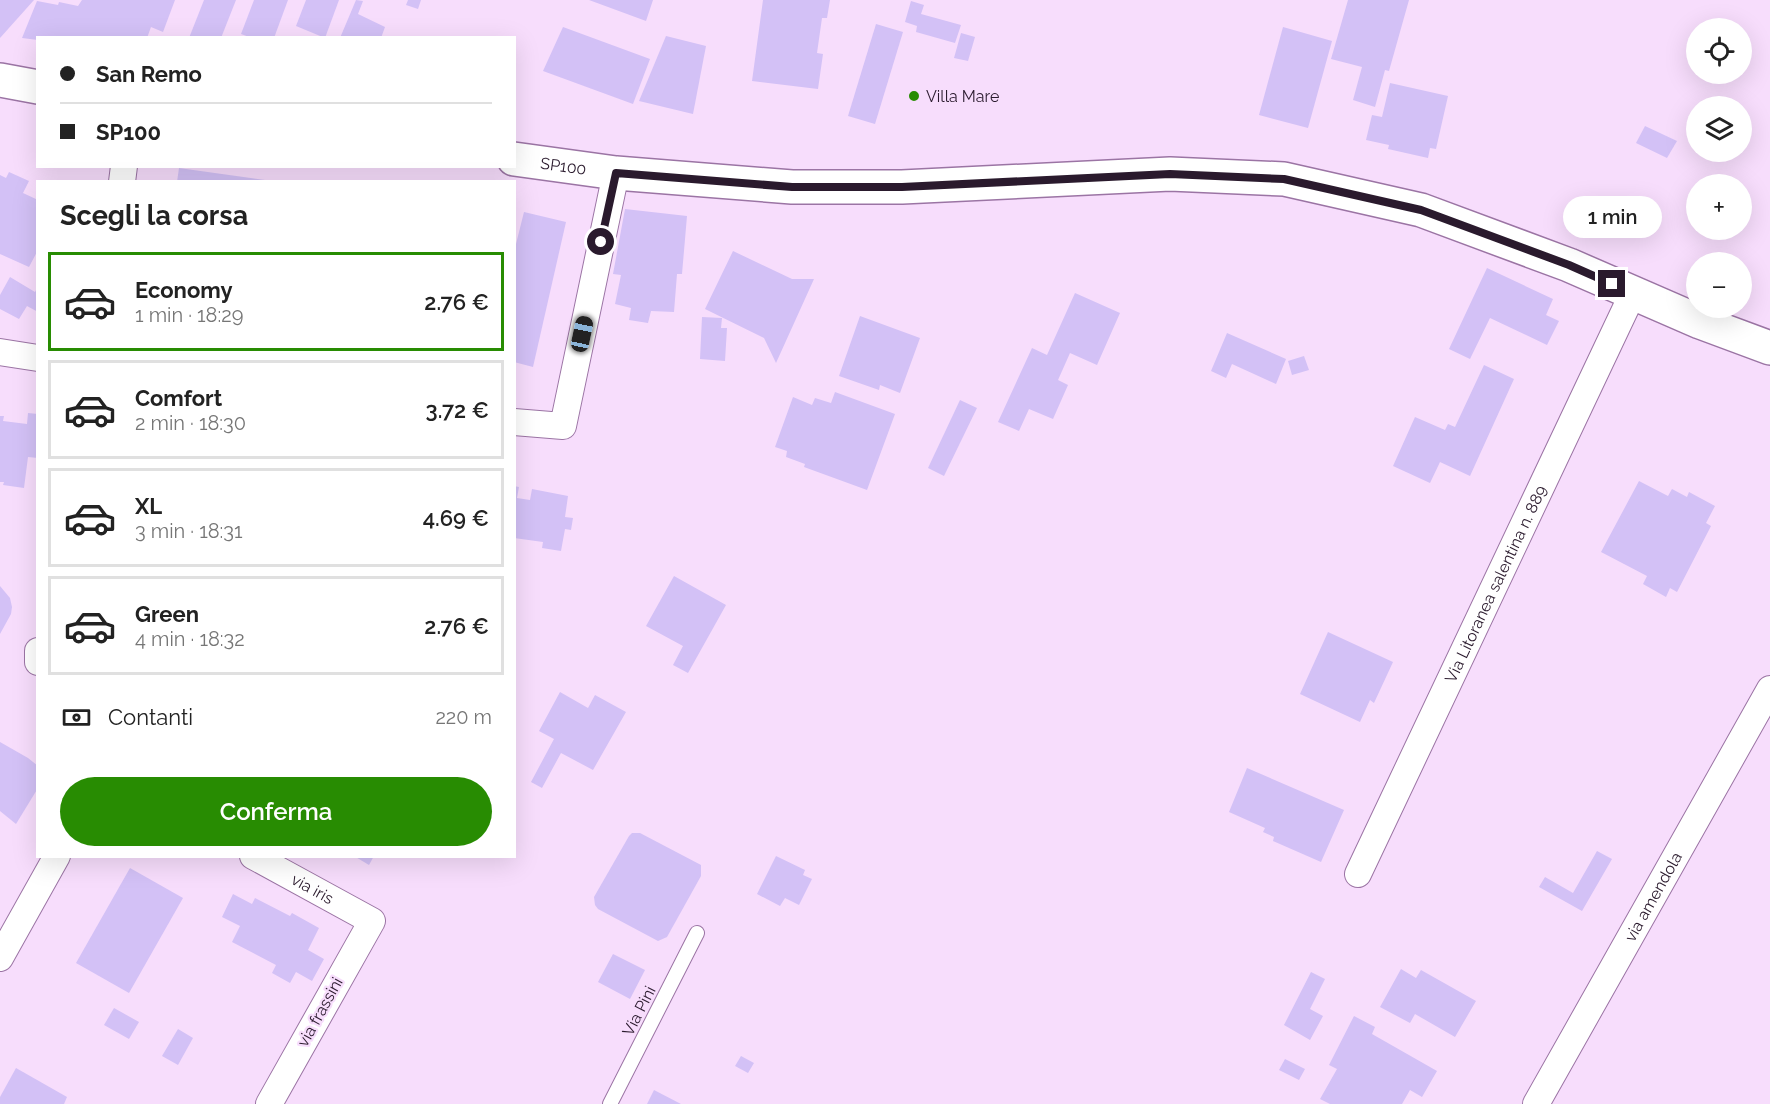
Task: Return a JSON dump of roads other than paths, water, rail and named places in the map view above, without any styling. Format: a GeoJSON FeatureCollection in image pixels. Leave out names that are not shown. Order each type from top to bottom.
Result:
{"type":"FeatureCollection","features":[{"type":"Feature","properties":{"kind":"main road"},"geometry":{"type":"LineString","coordinates":[[0,81],[36,87]]}},
{"type":"Feature","properties":{"kind":"main road","name":"SP100"},"geometry":{"type":"LineString","coordinates":[[516,159],[616,173],[803,187],[902,187],[1170,174],[1284,179],[1421,210],[1569,265],[1700,322],[1770,348]]}},
{"type":"Feature","properties":{"kind":"street"},"geometry":{"type":"LineString","coordinates":[[516,422],[563,426],[616,173]]}},
{"type":"Feature","properties":{"kind":"street","name":"Via Litoranea salentina n. 889"},"geometry":{"type":"LineString","coordinates":[[1358,874],[1633,293]]}},
{"type":"Feature","properties":{"kind":"street"},"geometry":{"type":"LineString","coordinates":[[0,352],[36,358]]}},
{"type":"Feature","properties":{"kind":"street","name":"via amendola"},"geometry":{"type":"LineString","coordinates":[[1536,1104],[1770,689]]}},
{"type":"Feature","properties":{"kind":"street"},"geometry":{"type":"LineString","coordinates":[[0,958],[56,858]]}},
{"type":"Feature","properties":{"kind":"street","name":"via iris"},"geometry":{"type":"LineString","coordinates":[[257,858],[372,921]]}},
{"type":"Feature","properties":{"kind":"street","name":"via frassini"},"geometry":{"type":"LineString","coordinates":[[269,1104],[372,921]]}},
{"type":"Feature","properties":{"kind":"lane","name":"Via Pini"},"geometry":{"type":"LineString","coordinates":[[610,1104],[697,933]]}},
{"type":"Feature","properties":{"kind":"place","name":"Villa Mare"},"geometry":{"type":"Point","coordinates":[914,96]}}]}
